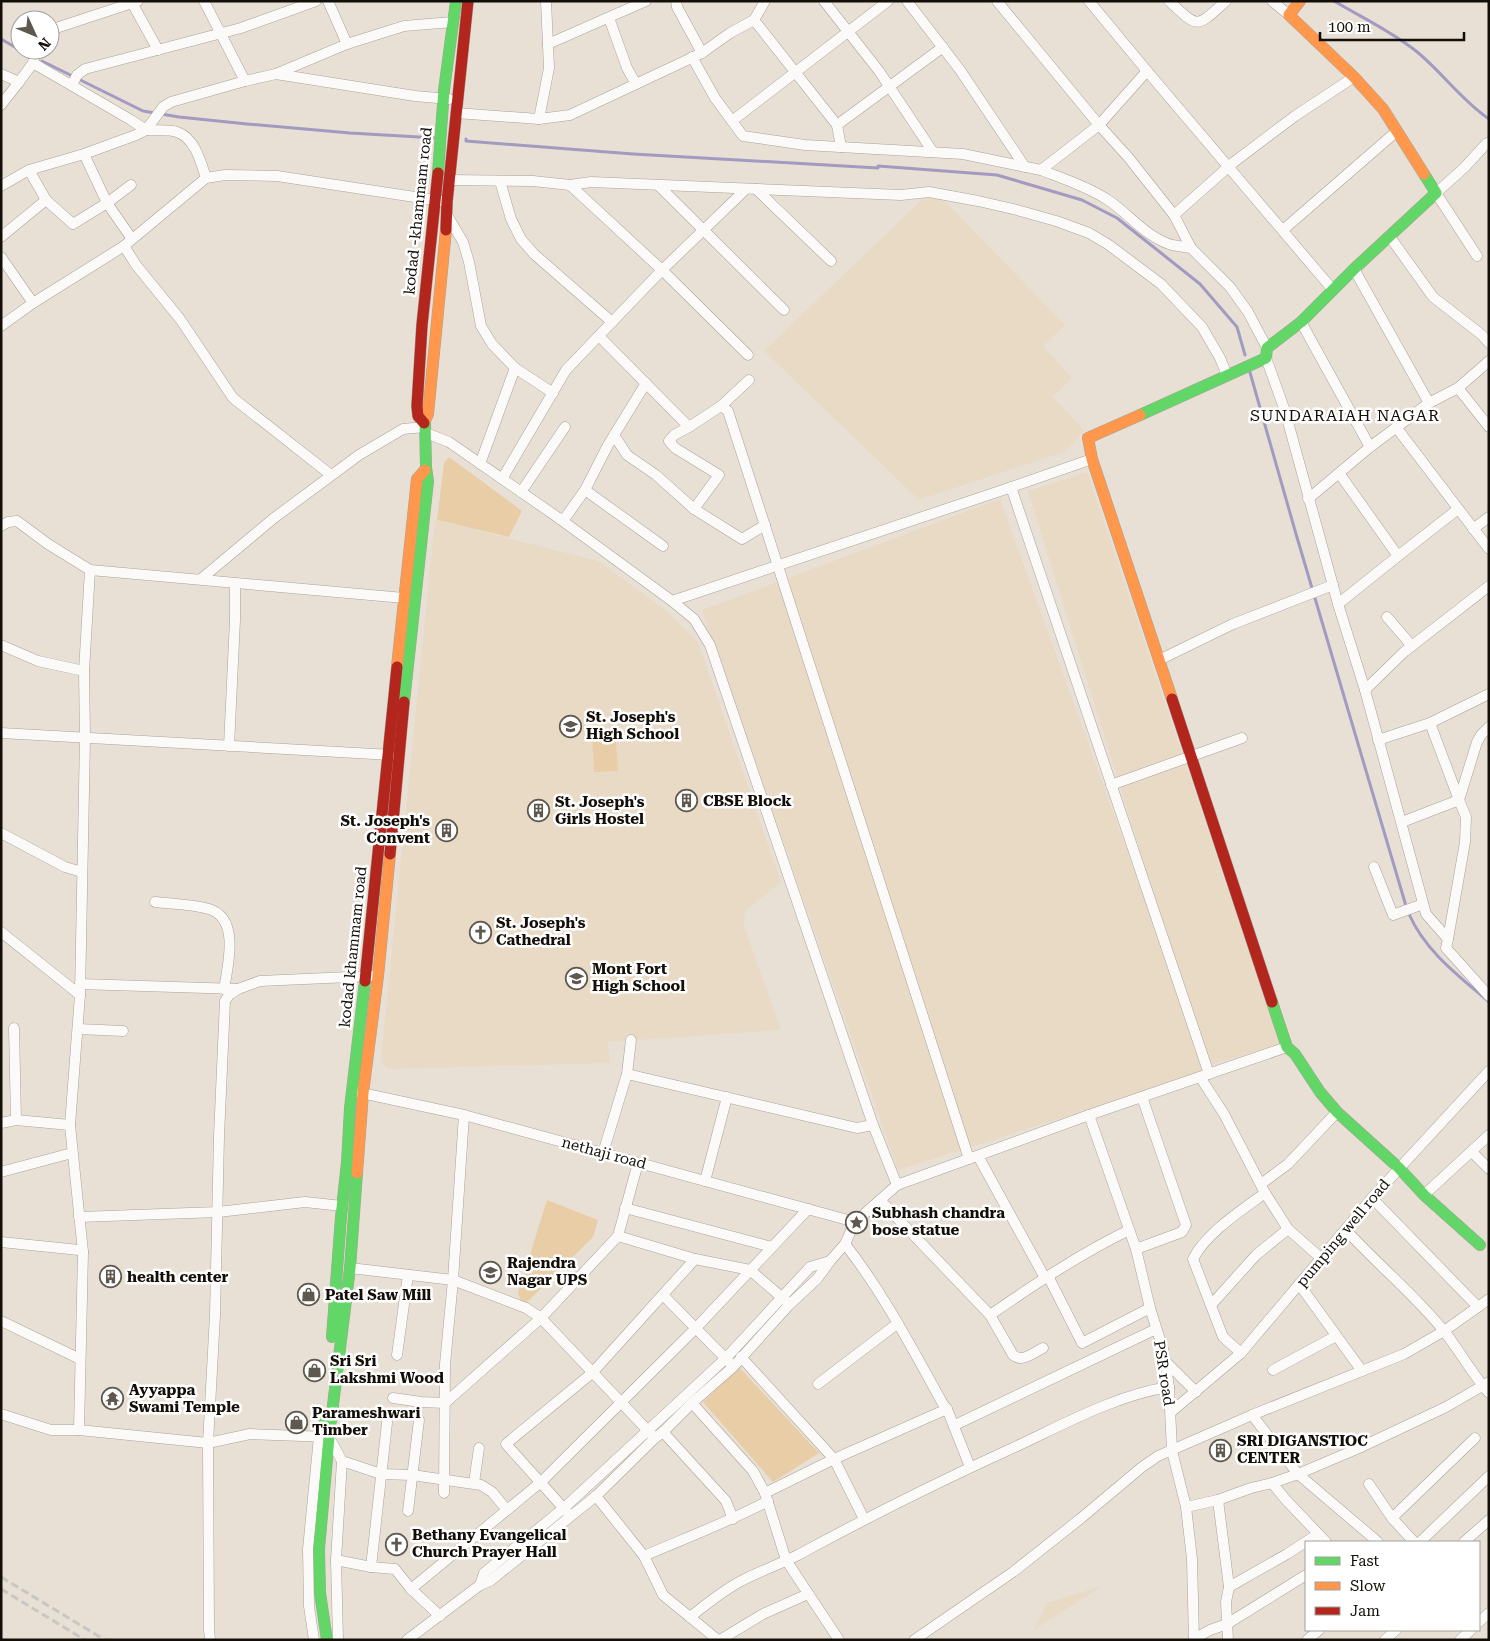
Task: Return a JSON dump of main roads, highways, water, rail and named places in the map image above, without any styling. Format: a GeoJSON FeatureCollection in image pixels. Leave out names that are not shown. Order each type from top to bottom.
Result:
{"type":"FeatureCollection","features":[{"type":"Feature","properties":{"kind":"main road","name":"kodad -khammam road"},"geometry":{"type":"LineString","coordinates":[[425,428],[418,416],[417,406],[424,305],[444,99],[456,1]]}},
{"type":"Feature","properties":{"kind":"main road","name":"kodad -khammam road"},"geometry":{"type":"LineString","coordinates":[[425,428],[428,414],[449,180],[468,1]]}},
{"type":"Feature","properties":{"kind":"main road"},"geometry":{"type":"LineString","coordinates":[[1300,1],[1289,15],[1354,77],[1382,109],[1436,193],[1264,356],[1227,375],[1088,438],[1092,458],[1287,1047],[1295,1054],[1320,1092],[1337,1112],[1399,1168],[1424,1195],[1480,1245]]}},
{"type":"Feature","properties":{"kind":"main road","name":"kodad khammam road"},"geometry":{"type":"LineString","coordinates":[[325,1434],[331,1422],[350,1268],[357,1092],[365,976],[428,481],[425,470],[425,428]]}},
{"type":"Feature","properties":{"kind":"main road","name":"kodad khammam road"},"geometry":{"type":"LineString","coordinates":[[327,1640],[320,1593],[319,1549],[327,1458],[324,1413],[347,1162],[357,1092],[378,976],[398,768],[393,755],[404,598],[417,479],[425,470]]}},
{"type":"Feature","properties":{"kind":"waterway"},"geometry":{"type":"LineString","coordinates":[[1334,1],[1416,51],[1469,103],[1489,119]]}},
{"type":"Feature","properties":{"kind":"waterway"},"geometry":{"type":"LineString","coordinates":[[1,39],[10,44]]}},
{"type":"Feature","properties":{"kind":"waterway"},"geometry":{"type":"LineString","coordinates":[[42,61],[143,111],[247,124],[436,138]]}},
{"type":"Feature","properties":{"kind":"waterway"},"geometry":{"type":"LineString","coordinates":[[466,139],[466,141],[633,154],[878,168],[878,166],[997,175],[1082,200],[1117,218],[1200,284],[1237,327],[1245,355]]}},
{"type":"Feature","properties":{"kind":"waterway"},"geometry":{"type":"LineString","coordinates":[[1249,369],[1406,906]]}},
{"type":"Feature","properties":{"kind":"waterway"},"geometry":{"type":"LineString","coordinates":[[1409,914],[1424,940],[1433,951],[1489,1002]]}},
{"type":"Feature","properties":{"kind":"railway"},"geometry":{"type":"LineString","coordinates":[[1,1577],[105,1640]]}},
{"type":"Feature","properties":{"kind":"railway"},"geometry":{"type":"LineString","coordinates":[[1,1589],[85,1640]]}},
{"type":"Feature","properties":{"kind":"place","name":"St. Joseph's High School"},"geometry":{"type":"Point","coordinates":[570,726]}},
{"type":"Feature","properties":{"kind":"place","name":"CBSE Block"},"geometry":{"type":"Point","coordinates":[687,801]}},
{"type":"Feature","properties":{"kind":"place","name":"St. Joseph's Girls Hostel"},"geometry":{"type":"Point","coordinates":[539,811]}},
{"type":"Feature","properties":{"kind":"place","name":"St. Joseph's Convent"},"geometry":{"type":"Point","coordinates":[446,830]}},
{"type":"Feature","properties":{"kind":"place","name":"St. Joseph's Cathedral"},"geometry":{"type":"Point","coordinates":[480,932]}},
{"type":"Feature","properties":{"kind":"place","name":"Mont Fort High School"},"geometry":{"type":"Point","coordinates":[576,978]}},
{"type":"Feature","properties":{"kind":"place","name":"Subhash chandra bose statue"},"geometry":{"type":"Point","coordinates":[856,1222]}},
{"type":"Feature","properties":{"kind":"place","name":"Rajendra Nagar UPS"},"geometry":{"type":"Point","coordinates":[491,1272]}},
{"type":"Feature","properties":{"kind":"place","name":"health center"},"geometry":{"type":"Point","coordinates":[111,1277]}},
{"type":"Feature","properties":{"kind":"place","name":"Patel Saw Mill"},"geometry":{"type":"Point","coordinates":[309,1295]}},
{"type":"Feature","properties":{"kind":"place","name":"Sri Sri Lakshmi Wood"},"geometry":{"type":"Point","coordinates":[314,1370]}},
{"type":"Feature","properties":{"kind":"place","name":"Ayyappa Swami Temple"},"geometry":{"type":"Point","coordinates":[113,1399]}},
{"type":"Feature","properties":{"kind":"place","name":"Parameshwari Timber"},"geometry":{"type":"Point","coordinates":[296,1422]}},
{"type":"Feature","properties":{"kind":"place","name":"SRI DIGANSTIOC CENTER"},"geometry":{"type":"Point","coordinates":[1221,1450]}},
{"type":"Feature","properties":{"kind":"place","name":"Bethany Evangelical Church Prayer Hall"},"geometry":{"type":"Point","coordinates":[396,1544]}},
{"type":"Feature","properties":{"kind":"district","name":"SUNDARAIAH NAGAR"},"geometry":{"type":"Point","coordinates":[1345,415]}}]}
